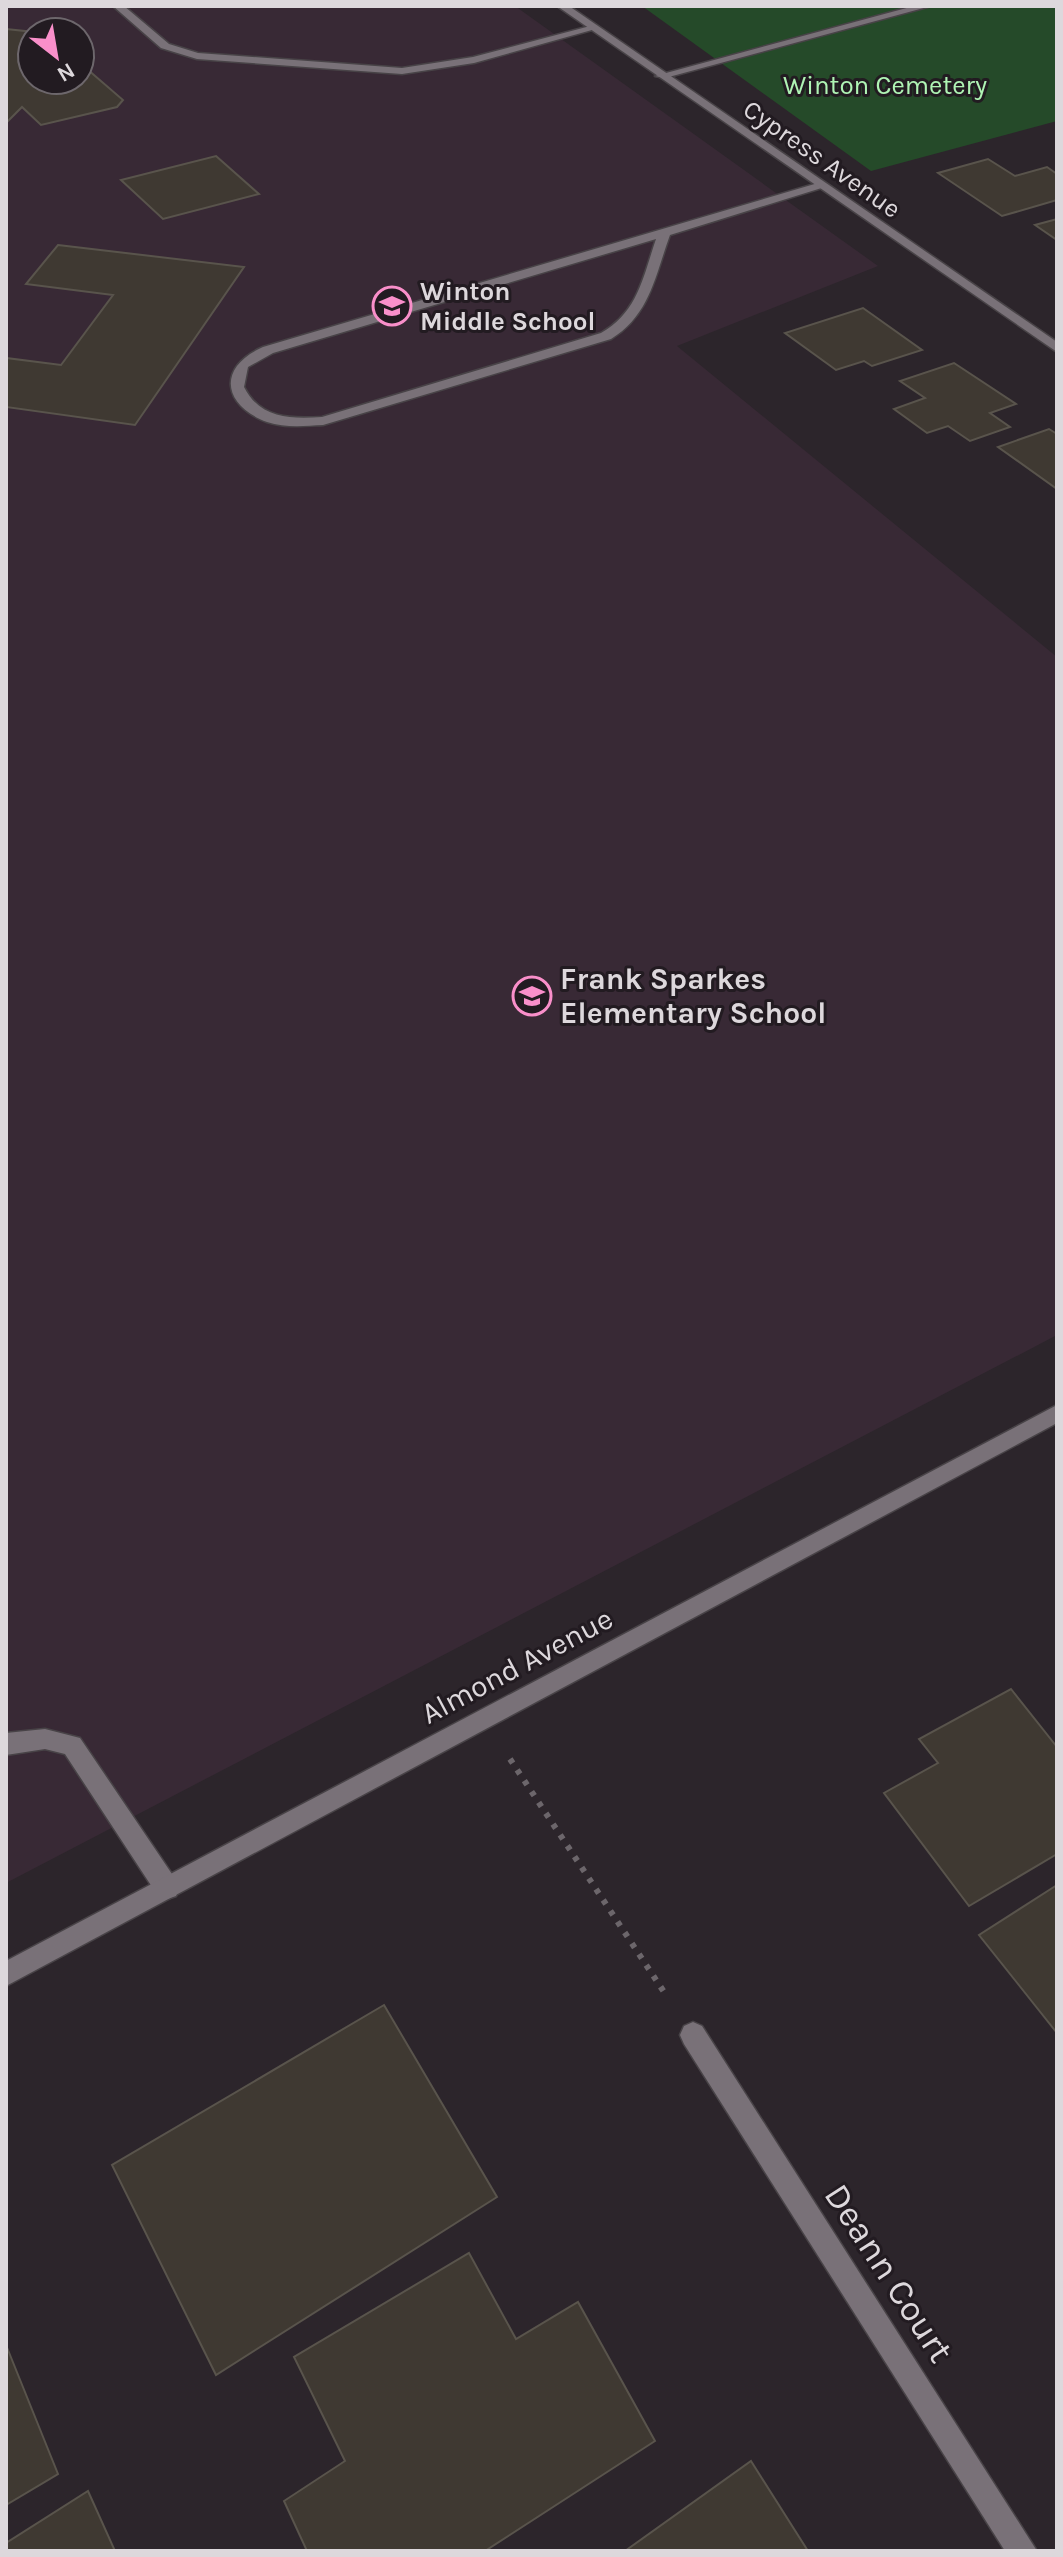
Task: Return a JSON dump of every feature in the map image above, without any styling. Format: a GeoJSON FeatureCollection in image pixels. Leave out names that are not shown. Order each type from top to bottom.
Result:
{"type":"FeatureCollection","features":[{"type":"Feature","properties":{"kind":"street"},"geometry":{"type":"LineString","coordinates":[[118,6],[165,46],[197,56],[402,71],[474,60],[594,28]]}},
{"type":"Feature","properties":{"kind":"street","name":"Cypress Avenue"},"geometry":{"type":"LineString","coordinates":[[562,6],[1057,348]]}},
{"type":"Feature","properties":{"kind":"street"},"geometry":{"type":"LineString","coordinates":[[661,76],[926,6]]}},
{"type":"Feature","properties":{"kind":"street"},"geometry":{"type":"LineString","coordinates":[[665,232],[639,304],[626,324],[606,336],[323,421],[292,423],[270,419],[254,409],[238,386],[237,373],[246,361],[268,350],[665,232],[822,186]]}},
{"type":"Feature","properties":{"kind":"street","name":"Almond Avenue"},"geometry":{"type":"LineString","coordinates":[[6,1974],[1057,1413]]}},
{"type":"Feature","properties":{"kind":"street"},"geometry":{"type":"LineString","coordinates":[[6,1744],[45,1739],[72,1745],[167,1888]]}},
{"type":"Feature","properties":{"kind":"street","name":"Deann Court"},"geometry":{"type":"LineString","coordinates":[[693,2035],[1022,2551]]}},
{"type":"Feature","properties":{"kind":"path"},"geometry":{"type":"LineString","coordinates":[[484,1720],[693,2035]]}},
{"type":"Feature","properties":{"kind":"shaded area","name":"Frank Sparkes Elementary School"},"geometry":{"type":"Polygon","coordinates":[[[6,6],[515,6],[878,266],[677,346],[1057,657],[1057,1335],[6,1883],[6,6]]]}},
{"type":"Feature","properties":{"kind":"green space","name":"Winton Cemetery"},"geometry":{"type":"Polygon","coordinates":[[[642,6],[1057,6],[1057,121],[871,171],[642,6]]]}},
{"type":"Feature","properties":{"kind":"building"},"geometry":{"type":"Polygon","coordinates":[[[6,29],[16,30],[16,96],[96,96],[96,77],[123,100],[117,107],[41,125],[22,107],[6,123],[6,29]]]}},
{"type":"Feature","properties":{"kind":"building"},"geometry":{"type":"Polygon","coordinates":[[[216,156],[259,194],[163,219],[121,180],[216,156]]]}},
{"type":"Feature","properties":{"kind":"building"},"geometry":{"type":"Polygon","coordinates":[[[988,159],[1015,176],[1047,167],[1057,174],[1057,200],[1002,216],[938,173],[988,159]]]}},
{"type":"Feature","properties":{"kind":"building"},"geometry":{"type":"Polygon","coordinates":[[[1057,219],[1057,240],[1035,225],[1057,219]]]}},
{"type":"Feature","properties":{"kind":"building"},"geometry":{"type":"Polygon","coordinates":[[[58,245],[244,267],[135,425],[6,407],[6,358],[61,365],[113,295],[26,284],[58,245]]]}},
{"type":"Feature","properties":{"kind":"building"},"geometry":{"type":"Polygon","coordinates":[[[863,308],[922,350],[872,366],[864,361],[836,370],[785,333],[863,308]]]}},
{"type":"Feature","properties":{"kind":"building"},"geometry":{"type":"Polygon","coordinates":[[[954,363],[1016,404],[990,413],[1010,427],[970,441],[948,426],[927,433],[894,409],[925,398],[900,381],[954,363]]]}},
{"type":"Feature","properties":{"kind":"building"},"geometry":{"type":"Polygon","coordinates":[[[1049,429],[1057,434],[1057,489],[998,447],[1049,429]]]}},
{"type":"Feature","properties":{"kind":"building"},"geometry":{"type":"Polygon","coordinates":[[[1011,1689],[1057,1747],[1057,1854],[969,1906],[884,1793],[938,1763],[919,1739],[1011,1689]]]}},
{"type":"Feature","properties":{"kind":"building"},"geometry":{"type":"Polygon","coordinates":[[[1057,1885],[1057,2033],[979,1935],[1057,1885]]]}},
{"type":"Feature","properties":{"kind":"building"},"geometry":{"type":"Polygon","coordinates":[[[384,2005],[497,2197],[216,2375],[112,2165],[384,2005]]]}},
{"type":"Feature","properties":{"kind":"building"},"geometry":{"type":"Polygon","coordinates":[[[469,2253],[516,2339],[578,2302],[655,2441],[485,2551],[307,2551],[284,2501],[345,2461],[294,2357],[469,2253]]]}},
{"type":"Feature","properties":{"kind":"building"},"geometry":{"type":"Polygon","coordinates":[[[6,2345],[58,2474],[6,2505],[6,2345]]]}},
{"type":"Feature","properties":{"kind":"building"},"geometry":{"type":"Polygon","coordinates":[[[751,2461],[808,2551],[625,2551],[751,2461]]]}},
{"type":"Feature","properties":{"kind":"building"},"geometry":{"type":"Polygon","coordinates":[[[88,2491],[115,2551],[6,2551],[6,2543],[88,2491]]]}},
{"type":"Feature","properties":{"kind":"place","name":"Winton Middle School"},"geometry":{"type":"Point","coordinates":[392,306]}},
{"type":"Feature","properties":{"kind":"place","name":"Frank Sparkes Elementary School"},"geometry":{"type":"Point","coordinates":[532,996]}}]}
